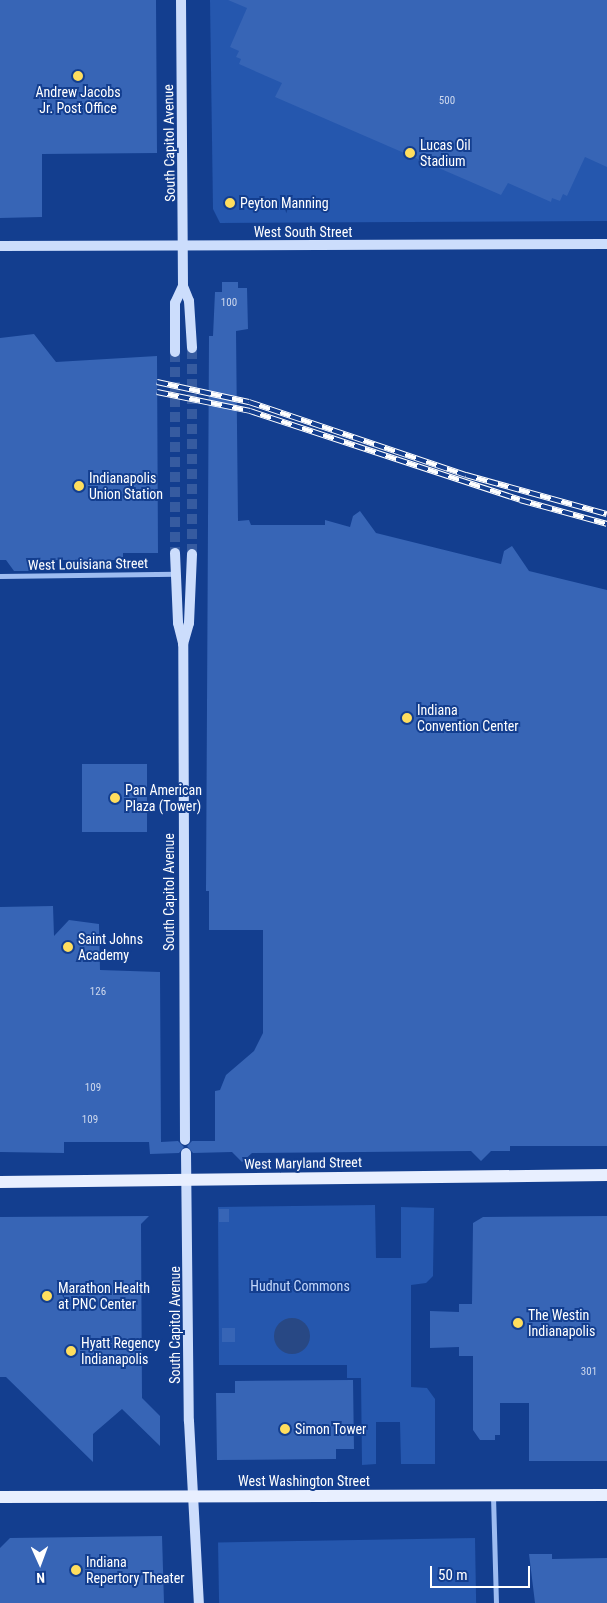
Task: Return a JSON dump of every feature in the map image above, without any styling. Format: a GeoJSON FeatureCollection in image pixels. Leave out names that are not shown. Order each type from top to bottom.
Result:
{"type":"FeatureCollection","features":[{"type":"Feature","properties":{"kind":"main road","name":"South Capitol Avenue"},"geometry":{"type":"LineString","coordinates":[[181,0],[183,286],[189,301],[192,348]]}},
{"type":"Feature","properties":{"kind":"main road","name":"West South Street"},"geometry":{"type":"LineString","coordinates":[[0,246],[607,244]]}},
{"type":"Feature","properties":{"kind":"main road","name":"South Capitol Avenue"},"geometry":{"type":"LineString","coordinates":[[175,352],[175,303],[183,286]]}},
{"type":"Feature","properties":{"kind":"main road","name":"South Capitol Avenue"},"geometry":{"type":"LineString","coordinates":[[175,553],[178,624],[183,644],[185,1140]]}},
{"type":"Feature","properties":{"kind":"main road","name":"South Capitol Avenue"},"geometry":{"type":"LineString","coordinates":[[183,644],[189,623],[192,554]]}},
{"type":"Feature","properties":{"kind":"main road","name":"South Capitol Avenue"},"geometry":{"type":"LineString","coordinates":[[186,1153],[189,1420],[195,1496],[199,1603]]}},
{"type":"Feature","properties":{"kind":"main road","name":"West Maryland Street"},"geometry":{"type":"LineString","coordinates":[[0,1182],[607,1175]]}},
{"type":"Feature","properties":{"kind":"main road","name":"West Washington Street"},"geometry":{"type":"LineString","coordinates":[[0,1497],[607,1495]]}},
{"type":"Feature","properties":{"kind":"street","name":"West Louisiana Street"},"geometry":{"type":"LineString","coordinates":[[0,576],[176,574]]}},
{"type":"Feature","properties":{"kind":"street"},"geometry":{"type":"LineString","coordinates":[[493,1496],[496,1603]]}},
{"type":"Feature","properties":{"kind":"green space","name":"Lucas Oil Stadium"},"geometry":{"type":"Polygon","coordinates":[[[210,0],[607,0],[607,221],[220,223],[213,209],[210,0]]]}},
{"type":"Feature","properties":{"kind":"green space","name":"Hudnut Commons"},"geometry":{"type":"Polygon","coordinates":[[[375,1205],[376,1258],[401,1258],[401,1207],[434,1208],[433,1276],[426,1283],[411,1285],[411,1387],[427,1388],[435,1399],[435,1464],[401,1464],[400,1422],[376,1422],[376,1464],[362,1465],[361,1378],[347,1378],[347,1365],[219,1365],[218,1207],[375,1205]]]}},
{"type":"Feature","properties":{"kind":"green space"},"geometry":{"type":"Polygon","coordinates":[[[475,1538],[476,1603],[219,1603],[218,1542],[475,1538]]]}},
{"type":"Feature","properties":{"kind":"shaded area"},"geometry":{"type":"Polygon","coordinates":[[[292,1318],[299,1319],[305,1323],[309,1329],[309,1343],[305,1349],[299,1353],[292,1354],[285,1353],[279,1349],[275,1343],[274,1336],[275,1329],[279,1323],[285,1319],[292,1318]]]}},
{"type":"Feature","properties":{"kind":"building","name":"Andrew Jacobs Jr. Post Office"},"geometry":{"type":"Polygon","coordinates":[[[0,0],[156,0],[157,153],[42,154],[42,217],[0,218],[0,0]]]}},
{"type":"Feature","properties":{"kind":"building","name":"Lucas Oil Stadium"},"geometry":{"type":"Polygon","coordinates":[[[228,0],[607,0],[607,167],[585,157],[567,196],[563,194],[560,201],[552,198],[551,202],[508,183],[501,195],[275,97],[282,83],[239,64],[241,59],[236,57],[239,51],[230,47],[247,8],[228,0]]]}},
{"type":"Feature","properties":{"kind":"building","name":"Indiana Convention Center"},"geometry":{"type":"Polygon","coordinates":[[[222,282],[238,282],[238,288],[247,288],[248,329],[236,331],[238,521],[249,520],[251,525],[325,525],[325,520],[350,527],[353,516],[360,511],[376,533],[501,564],[504,551],[512,546],[529,571],[607,590],[607,1146],[510,1146],[510,1151],[491,1151],[481,1161],[471,1151],[252,1153],[242,1162],[232,1152],[193,1153],[187,1146],[192,1141],[215,1141],[215,1091],[220,1090],[226,1075],[254,1051],[263,1033],[263,930],[209,930],[209,891],[206,891],[209,336],[213,336],[215,292],[222,292],[222,282]]]}},
{"type":"Feature","properties":{"kind":"building","name":"Indianapolis Union Station"},"geometry":{"type":"Polygon","coordinates":[[[34,334],[56,362],[157,356],[158,553],[123,553],[123,560],[42,560],[35,571],[14,571],[6,560],[0,560],[0,338],[34,334]]]}},
{"type":"Feature","properties":{"kind":"building","name":"Pan American Plaza (Tower)"},"geometry":{"type":"Polygon","coordinates":[[[82,764],[147,764],[147,832],[82,832],[82,764]]]}},
{"type":"Feature","properties":{"kind":"building"},"geometry":{"type":"Polygon","coordinates":[[[53,906],[54,936],[69,920],[99,924],[100,970],[160,972],[161,1142],[178,1141],[184,1147],[179,1153],[150,1154],[149,1142],[64,1142],[64,1153],[0,1152],[0,907],[53,906]]]}},
{"type":"Feature","properties":{"kind":"building"},"geometry":{"type":"Polygon","coordinates":[[[219,1209],[229,1209],[229,1222],[219,1222],[219,1209]]]}},
{"type":"Feature","properties":{"kind":"building","name":"Hyatt Regency Indianapolis"},"geometry":{"type":"Polygon","coordinates":[[[149,1216],[141,1224],[142,1398],[160,1416],[160,1446],[122,1409],[93,1434],[93,1462],[6,1377],[0,1377],[0,1217],[149,1216]]]}},
{"type":"Feature","properties":{"kind":"building","name":"The Westin Indianapolis"},"geometry":{"type":"Polygon","coordinates":[[[607,1216],[607,1461],[529,1461],[529,1403],[500,1403],[500,1435],[495,1435],[495,1440],[480,1440],[473,1430],[473,1356],[459,1356],[459,1347],[430,1348],[430,1311],[459,1312],[459,1304],[472,1304],[473,1223],[483,1217],[607,1216]]]}},
{"type":"Feature","properties":{"kind":"building"},"geometry":{"type":"Polygon","coordinates":[[[222,1328],[235,1328],[235,1342],[222,1342],[222,1328]]]}},
{"type":"Feature","properties":{"kind":"building","name":"Simon Tower"},"geometry":{"type":"Polygon","coordinates":[[[353,1380],[354,1449],[336,1449],[336,1459],[217,1460],[216,1393],[235,1393],[235,1381],[353,1380]]]}},
{"type":"Feature","properties":{"kind":"building"},"geometry":{"type":"Polygon","coordinates":[[[162,1536],[164,1603],[0,1603],[0,1548],[10,1538],[162,1536]]]}},
{"type":"Feature","properties":{"kind":"building"},"geometry":{"type":"Polygon","coordinates":[[[529,1554],[552,1554],[552,1559],[607,1558],[607,1603],[535,1603],[529,1554]]]}},
{"type":"Feature","properties":{"kind":"tunnel"},"geometry":{"type":"LineString","coordinates":[[192,348],[192,554]]}},
{"type":"Feature","properties":{"kind":"tunnel"},"geometry":{"type":"LineString","coordinates":[[175,352],[175,553]]}},
{"type":"Feature","properties":{"kind":"railway"},"geometry":{"type":"LineString","coordinates":[[157,382],[249,402],[466,475],[607,514]]}},
{"type":"Feature","properties":{"kind":"railway"},"geometry":{"type":"LineString","coordinates":[[157,392],[250,411],[520,500],[607,524]]}},
{"type":"Feature","properties":{"kind":"place","name":"Andrew Jacobs Jr. Post Office"},"geometry":{"type":"Point","coordinates":[78,76]}},
{"type":"Feature","properties":{"kind":"place","name":"Lucas Oil Stadium"},"geometry":{"type":"Point","coordinates":[410,153]}},
{"type":"Feature","properties":{"kind":"place","name":"Peyton Manning"},"geometry":{"type":"Point","coordinates":[230,203]}},
{"type":"Feature","properties":{"kind":"place","name":"Indianapolis Union Station"},"geometry":{"type":"Point","coordinates":[79,486]}},
{"type":"Feature","properties":{"kind":"place","name":"Indiana Convention Center"},"geometry":{"type":"Point","coordinates":[407,718]}},
{"type":"Feature","properties":{"kind":"place","name":"Pan American Plaza (Tower)"},"geometry":{"type":"Point","coordinates":[115,798]}},
{"type":"Feature","properties":{"kind":"place","name":"Saint Johns Academy"},"geometry":{"type":"Point","coordinates":[68,947]}},
{"type":"Feature","properties":{"kind":"place","name":"Marathon Health at PNC Center"},"geometry":{"type":"Point","coordinates":[47,1296]}},
{"type":"Feature","properties":{"kind":"place","name":"The Westin Indianapolis"},"geometry":{"type":"Point","coordinates":[518,1323]}},
{"type":"Feature","properties":{"kind":"place","name":"Hyatt Regency Indianapolis"},"geometry":{"type":"Point","coordinates":[71,1351]}},
{"type":"Feature","properties":{"kind":"place","name":"Simon Tower"},"geometry":{"type":"Point","coordinates":[285,1429]}},
{"type":"Feature","properties":{"kind":"place","name":"Indiana Repertory Theater"},"geometry":{"type":"Point","coordinates":[76,1570]}}]}
